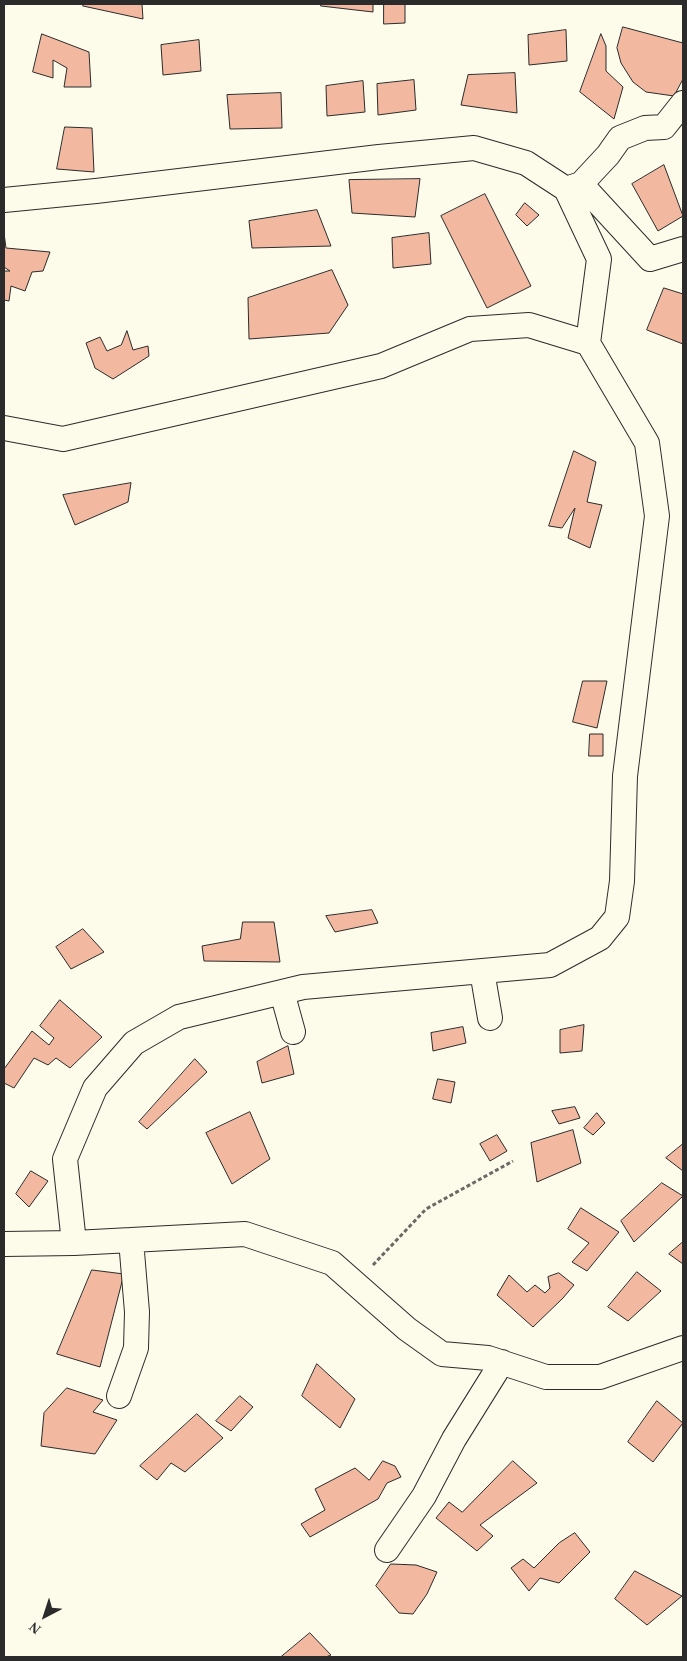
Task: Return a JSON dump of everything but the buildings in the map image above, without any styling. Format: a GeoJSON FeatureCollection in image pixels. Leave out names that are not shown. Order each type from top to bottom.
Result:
{"type":"FeatureCollection","features":[{"type":"Feature","properties":{"kind":"street"},"geometry":{"type":"LineString","coordinates":[[573,187],[608,155],[620,138],[645,128],[664,127],[683,103]]}},
{"type":"Feature","properties":{"kind":"street"},"geometry":{"type":"LineString","coordinates":[[4,200],[96,192],[369,158],[474,148],[526,163],[573,187],[650,259],[683,249]]}},
{"type":"Feature","properties":{"kind":"street"},"geometry":{"type":"LineString","coordinates":[[74,1243],[65,1159],[96,1088],[134,1043],[179,1016],[303,987],[550,965],[600,938],[617,917],[622,881],[625,776],[657,516],[647,443],[588,342],[599,259],[573,187]]}},
{"type":"Feature","properties":{"kind":"street"},"geometry":{"type":"LineString","coordinates":[[4,428],[63,439],[381,366],[470,329],[529,325],[588,342]]}},
{"type":"Feature","properties":{"kind":"street"},"geometry":{"type":"LineString","coordinates":[[482,971],[490,1018]]}},
{"type":"Feature","properties":{"kind":"street"},"geometry":{"type":"LineString","coordinates":[[282,992],[293,1032]]}},
{"type":"Feature","properties":{"kind":"street"},"geometry":{"type":"LineString","coordinates":[[4,1244],[74,1243],[245,1234],[332,1263],[407,1329],[442,1354],[488,1358],[546,1377],[600,1377],[683,1348]]}},
{"type":"Feature","properties":{"kind":"street"},"geometry":{"type":"LineString","coordinates":[[119,1396],[136,1348],[137,1312],[131,1240]]}},
{"type":"Feature","properties":{"kind":"street"},"geometry":{"type":"LineString","coordinates":[[387,1550],[424,1496],[454,1439],[502,1362]]}},
{"type":"Feature","properties":{"kind":"path"},"geometry":{"type":"LineString","coordinates":[[355,1283],[426,1209],[513,1161]]}}]}
